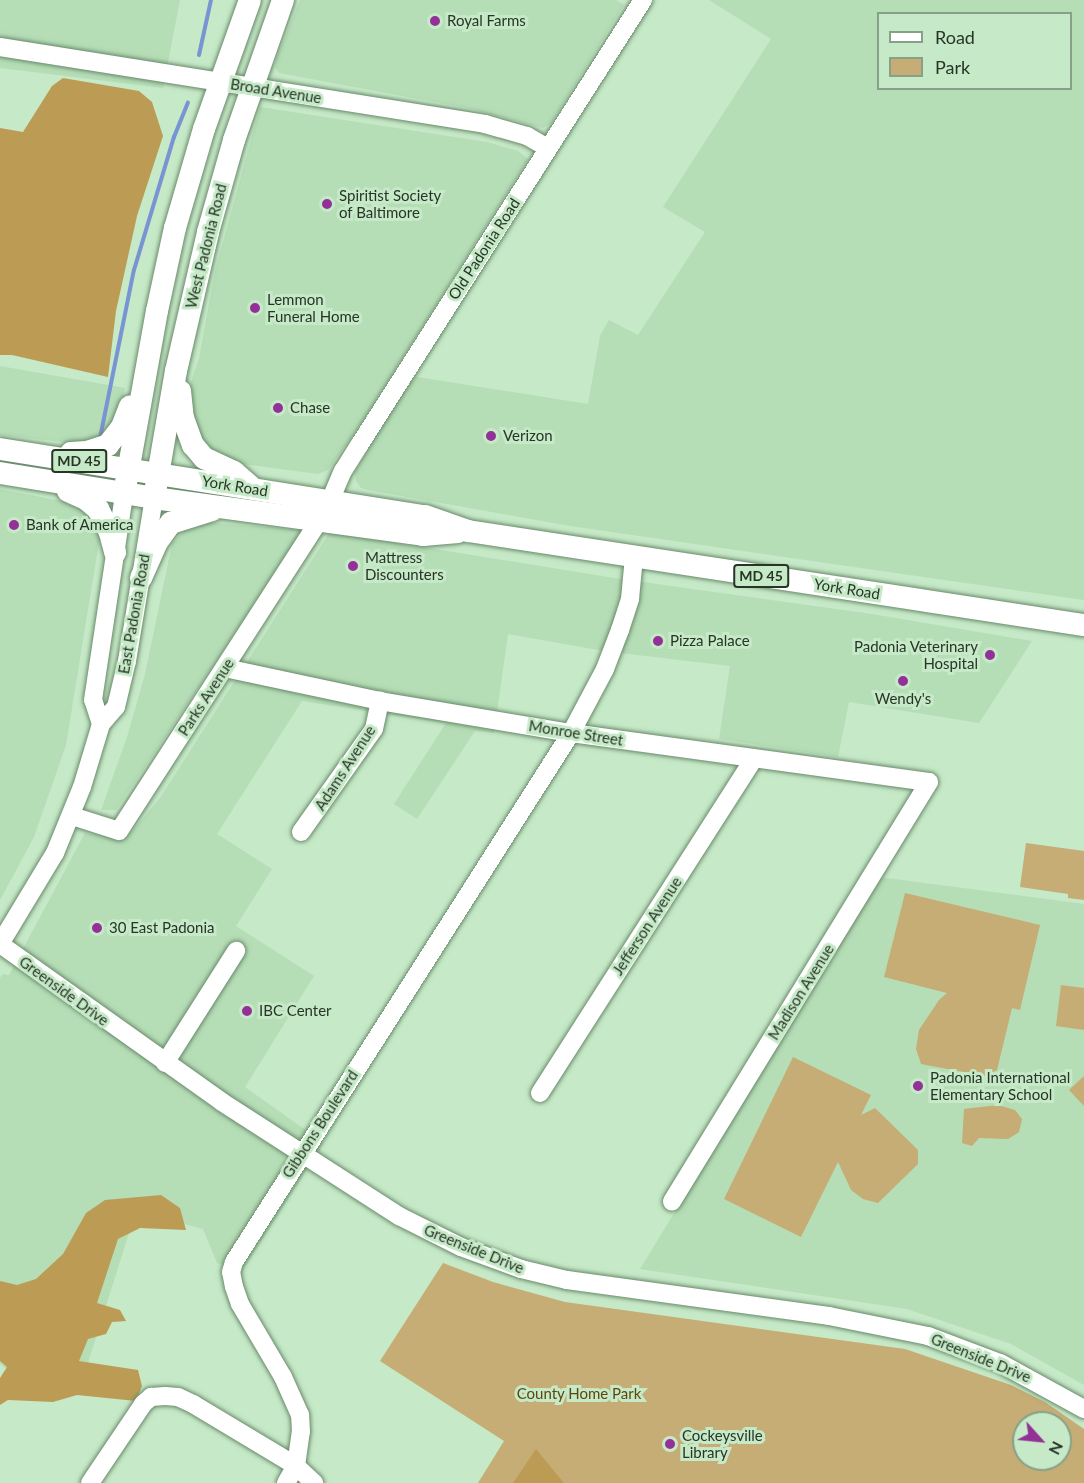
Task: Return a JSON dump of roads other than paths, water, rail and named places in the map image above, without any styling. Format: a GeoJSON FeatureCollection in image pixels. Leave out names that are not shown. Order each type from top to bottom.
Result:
{"type":"FeatureCollection","features":[{"type":"Feature","properties":{"kind":"main road"},"geometry":{"type":"LineString","coordinates":[[124,494],[145,369],[175,228],[204,129],[250,0]]}},
{"type":"Feature","properties":{"kind":"main road","name":"West Padonia Road"},"geometry":{"type":"LineString","coordinates":[[154,498],[176,371],[208,232],[252,88],[283,0]]}},
{"type":"Feature","properties":{"kind":"main road"},"geometry":{"type":"LineString","coordinates":[[30,453],[87,452],[108,445],[122,427],[145,369]]}},
{"type":"Feature","properties":{"kind":"main road"},"geometry":{"type":"LineString","coordinates":[[176,371],[183,418],[192,445],[204,458],[234,472],[254,489]]}},
{"type":"Feature","properties":{"kind":"main road","name":"York Road"},"geometry":{"type":"LineString","coordinates":[[0,449],[254,489],[325,511]]}},
{"type":"Feature","properties":{"kind":"main road","name":"York Road"},"geometry":{"type":"LineString","coordinates":[[0,473],[223,508],[425,516],[468,531],[1084,625]]}},
{"type":"Feature","properties":{"kind":"main road"},"geometry":{"type":"LineString","coordinates":[[47,481],[86,499],[98,509],[110,533],[115,552]]}},
{"type":"Feature","properties":{"kind":"main road"},"geometry":{"type":"LineString","coordinates":[[141,578],[157,542],[172,522],[223,508]]}},
{"type":"Feature","properties":{"kind":"street","name":"Old Padonia Road"},"geometry":{"type":"LineString","coordinates":[[325,511],[343,471],[643,0]]}},
{"type":"Feature","properties":{"kind":"street","name":"Broad Avenue"},"geometry":{"type":"LineString","coordinates":[[0,47],[485,124],[527,136],[549,148]]}},
{"type":"Feature","properties":{"kind":"street","name":"East Padonia Road"},"geometry":{"type":"LineString","coordinates":[[101,724],[93,700],[124,494]]}},
{"type":"Feature","properties":{"kind":"street","name":"East Padonia Road"},"geometry":{"type":"LineString","coordinates":[[0,944],[32,894],[72,816],[101,724],[116,707],[154,498]]}},
{"type":"Feature","properties":{"kind":"street","name":"Parks Avenue"},"geometry":{"type":"LineString","coordinates":[[72,816],[119,831],[325,511]]}},
{"type":"Feature","properties":{"kind":"street","name":"Gibbons Boulevard"},"geometry":{"type":"LineString","coordinates":[[296,1466],[302,1432],[300,1415],[283,1377],[240,1304],[231,1272],[243,1245],[571,733],[605,669],[620,630],[630,599],[634,557]]}},
{"type":"Feature","properties":{"kind":"street","name":"Monroe Street"},"geometry":{"type":"LineString","coordinates":[[225,668],[380,700],[571,733],[929,782]]}},
{"type":"Feature","properties":{"kind":"street","name":"Adams Avenue"},"geometry":{"type":"LineString","coordinates":[[301,832],[374,729],[380,700]]}},
{"type":"Feature","properties":{"kind":"street","name":"Jefferson Avenue"},"geometry":{"type":"LineString","coordinates":[[540,1093],[754,759]]}},
{"type":"Feature","properties":{"kind":"street","name":"Madison Avenue"},"geometry":{"type":"LineString","coordinates":[[672,1201],[929,782]]}},
{"type":"Feature","properties":{"kind":"street","name":"Greenside Drive"},"geometry":{"type":"LineString","coordinates":[[0,944],[165,1063],[301,1154],[418,1227],[499,1262],[567,1280],[838,1318],[928,1336],[1000,1363],[1084,1409]]}},
{"type":"Feature","properties":{"kind":"street"},"geometry":{"type":"LineString","coordinates":[[165,1063],[236,951]]}},
{"type":"Feature","properties":{"kind":"street"},"geometry":{"type":"LineString","coordinates":[[90,1483],[133,1416],[152,1397],[178,1397],[193,1404],[296,1466],[314,1483]]}},
{"type":"Feature","properties":{"kind":"street"},"geometry":{"type":"LineString","coordinates":[[286,1483],[296,1466]]}},
{"type":"Feature","properties":{"kind":"waterway"},"geometry":{"type":"LineString","coordinates":[[199,55],[211,0]]}},
{"type":"Feature","properties":{"kind":"waterway"},"geometry":{"type":"LineString","coordinates":[[100,438],[134,270],[174,137],[188,103]]}},
{"type":"Feature","properties":{"kind":"place","name":"Royal Farms"},"geometry":{"type":"Point","coordinates":[435,21]}},
{"type":"Feature","properties":{"kind":"place","name":"Spiritist Society of Baltimore"},"geometry":{"type":"Point","coordinates":[327,204]}},
{"type":"Feature","properties":{"kind":"place","name":"Lemmon Funeral Home"},"geometry":{"type":"Point","coordinates":[255,308]}},
{"type":"Feature","properties":{"kind":"place","name":"Chase"},"geometry":{"type":"Point","coordinates":[278,408]}},
{"type":"Feature","properties":{"kind":"place","name":"Verizon"},"geometry":{"type":"Point","coordinates":[491,436]}},
{"type":"Feature","properties":{"kind":"place","name":"Bank of America"},"geometry":{"type":"Point","coordinates":[14,525]}},
{"type":"Feature","properties":{"kind":"place","name":"Mattress Discounters"},"geometry":{"type":"Point","coordinates":[353,566]}},
{"type":"Feature","properties":{"kind":"place","name":"Pizza Palace"},"geometry":{"type":"Point","coordinates":[658,641]}},
{"type":"Feature","properties":{"kind":"place","name":"Padonia Veterinary Hospital"},"geometry":{"type":"Point","coordinates":[990,655]}},
{"type":"Feature","properties":{"kind":"place","name":"Wendy's"},"geometry":{"type":"Point","coordinates":[903,681]}},
{"type":"Feature","properties":{"kind":"place","name":"30 East Padonia"},"geometry":{"type":"Point","coordinates":[97,928]}},
{"type":"Feature","properties":{"kind":"place","name":"IBC Center"},"geometry":{"type":"Point","coordinates":[247,1011]}},
{"type":"Feature","properties":{"kind":"place","name":"Padonia International Elementary School"},"geometry":{"type":"Point","coordinates":[918,1086]}},
{"type":"Feature","properties":{"kind":"place","name":"Cockeysville Library"},"geometry":{"type":"Point","coordinates":[670,1444]}},
{"type":"Feature","properties":{"kind":"park label","name":"County Home Park"},"geometry":{"type":"Point","coordinates":[579,1394]}}]}
